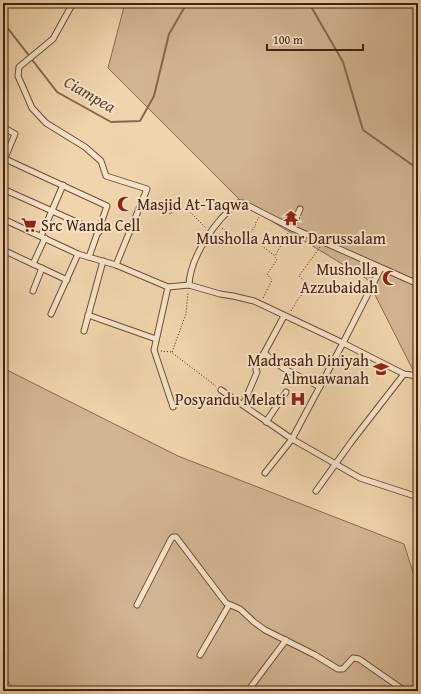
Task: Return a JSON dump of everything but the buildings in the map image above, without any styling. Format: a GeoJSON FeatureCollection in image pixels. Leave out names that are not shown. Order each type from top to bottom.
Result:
{"type":"FeatureCollection","features":[{"type":"Feature","properties":{"kind":"street"},"geometry":{"type":"LineString","coordinates":[[73,3],[53,39],[19,67],[18,76],[32,108],[46,123],[85,147],[100,162],[106,176],[147,189],[116,265]]}},
{"type":"Feature","properties":{"kind":"street"},"geometry":{"type":"LineString","coordinates":[[3,127],[15,134],[3,159],[108,206],[89,257]]}},
{"type":"Feature","properties":{"kind":"street"},"geometry":{"type":"LineString","coordinates":[[33,264],[63,185]]}},
{"type":"Feature","properties":{"kind":"street"},"geometry":{"type":"LineString","coordinates":[[3,188],[99,232]]}},
{"type":"Feature","properties":{"kind":"street"},"geometry":{"type":"LineString","coordinates":[[189,285],[194,262],[211,232],[238,203],[243,203],[292,228],[418,284]]}},
{"type":"Feature","properties":{"kind":"street"},"geometry":{"type":"LineString","coordinates":[[292,228],[300,209]]}},
{"type":"Feature","properties":{"kind":"street"},"geometry":{"type":"LineString","coordinates":[[3,219],[78,254],[116,265],[168,287],[189,285],[260,304],[343,343],[404,374],[418,376]]}},
{"type":"Feature","properties":{"kind":"street"},"geometry":{"type":"LineString","coordinates":[[3,250],[67,280]]}},
{"type":"Feature","properties":{"kind":"street"},"geometry":{"type":"LineString","coordinates":[[51,314],[78,254]]}},
{"type":"Feature","properties":{"kind":"street"},"geometry":{"type":"LineString","coordinates":[[84,331],[103,261]]}},
{"type":"Feature","properties":{"kind":"street"},"geometry":{"type":"LineString","coordinates":[[33,291],[42,268]]}},
{"type":"Feature","properties":{"kind":"street"},"geometry":{"type":"LineString","coordinates":[[265,473],[292,439],[381,268]]}},
{"type":"Feature","properties":{"kind":"street"},"geometry":{"type":"LineString","coordinates":[[168,287],[154,350],[173,407]]}},
{"type":"Feature","properties":{"kind":"street"},"geometry":{"type":"LineString","coordinates":[[88,315],[156,339]]}},
{"type":"Feature","properties":{"kind":"street"},"geometry":{"type":"LineString","coordinates":[[243,405],[264,353],[286,316]]}},
{"type":"Feature","properties":{"kind":"street"},"geometry":{"type":"LineString","coordinates":[[264,353],[283,368],[320,386]]}},
{"type":"Feature","properties":{"kind":"street"},"geometry":{"type":"LineString","coordinates":[[316,492],[352,441],[404,374]]}},
{"type":"Feature","properties":{"kind":"street"},"geometry":{"type":"LineString","coordinates":[[221,390],[292,439],[360,478],[418,497]]}},
{"type":"Feature","properties":{"kind":"street"},"geometry":{"type":"LineString","coordinates":[[266,422],[286,392]]}},
{"type":"Feature","properties":{"kind":"street"},"geometry":{"type":"LineString","coordinates":[[137,604],[172,537],[176,537],[179,539],[223,601],[240,609],[258,626],[341,670],[353,658],[359,659],[405,691]]}},
{"type":"Feature","properties":{"kind":"street"},"geometry":{"type":"LineString","coordinates":[[200,656],[229,605]]}},
{"type":"Feature","properties":{"kind":"street"},"geometry":{"type":"LineString","coordinates":[[250,688],[286,640]]}},
{"type":"Feature","properties":{"kind":"path"},"geometry":{"type":"LineString","coordinates":[[142,201],[171,214],[176,205],[190,212],[211,232]]}},
{"type":"Feature","properties":{"kind":"path"},"geometry":{"type":"LineString","coordinates":[[217,224],[241,242],[247,235],[249,236],[262,212]]}},
{"type":"Feature","properties":{"kind":"path"},"geometry":{"type":"LineString","coordinates":[[275,256],[292,228]]}},
{"type":"Feature","properties":{"kind":"path"},"geometry":{"type":"LineString","coordinates":[[249,236],[275,256],[277,260],[267,274],[272,280],[260,304]]}},
{"type":"Feature","properties":{"kind":"path"},"geometry":{"type":"LineString","coordinates":[[286,316],[310,286],[299,276],[323,242]]}},
{"type":"Feature","properties":{"kind":"path"},"geometry":{"type":"LineString","coordinates":[[171,352],[186,314],[189,285]]}},
{"type":"Feature","properties":{"kind":"path"},"geometry":{"type":"LineString","coordinates":[[154,350],[171,352],[221,390]]}},
{"type":"Feature","properties":{"kind":"shaded area"},"geometry":{"type":"Polygon","coordinates":[[[125,3],[418,3],[418,380],[367,279],[245,205],[108,68],[125,3]]]}},
{"type":"Feature","properties":{"kind":"shaded area"},"geometry":{"type":"Polygon","coordinates":[[[3,368],[178,456],[404,544],[418,588],[418,691],[14,691],[3,673],[3,368]]]}},
{"type":"Feature","properties":{"kind":"waterway","name":"Ciampea"},"geometry":{"type":"LineString","coordinates":[[3,22],[57,92],[111,122],[140,121],[154,96],[169,34],[187,3]]}},
{"type":"Feature","properties":{"kind":"waterway","name":"Ciampea"},"geometry":{"type":"LineString","coordinates":[[309,3],[343,62],[363,130],[418,169]]}},
{"type":"Feature","properties":{"kind":"place","name":"Masjid At-Taqwa"},"geometry":{"type":"Point","coordinates":[125,204]}},
{"type":"Feature","properties":{"kind":"place","name":"Musholla Annur Darussalam"},"geometry":{"type":"Point","coordinates":[291,218]}},
{"type":"Feature","properties":{"kind":"place","name":"Src Wanda Cell"},"geometry":{"type":"Point","coordinates":[29,225]}},
{"type":"Feature","properties":{"kind":"place","name":"Musholla Azzubaidah"},"geometry":{"type":"Point","coordinates":[390,278]}},
{"type":"Feature","properties":{"kind":"place","name":"Madrasah Diniyah Almuawanah"},"geometry":{"type":"Point","coordinates":[381,369]}},
{"type":"Feature","properties":{"kind":"place","name":"Posyandu Melati"},"geometry":{"type":"Point","coordinates":[298,399]}}]}
